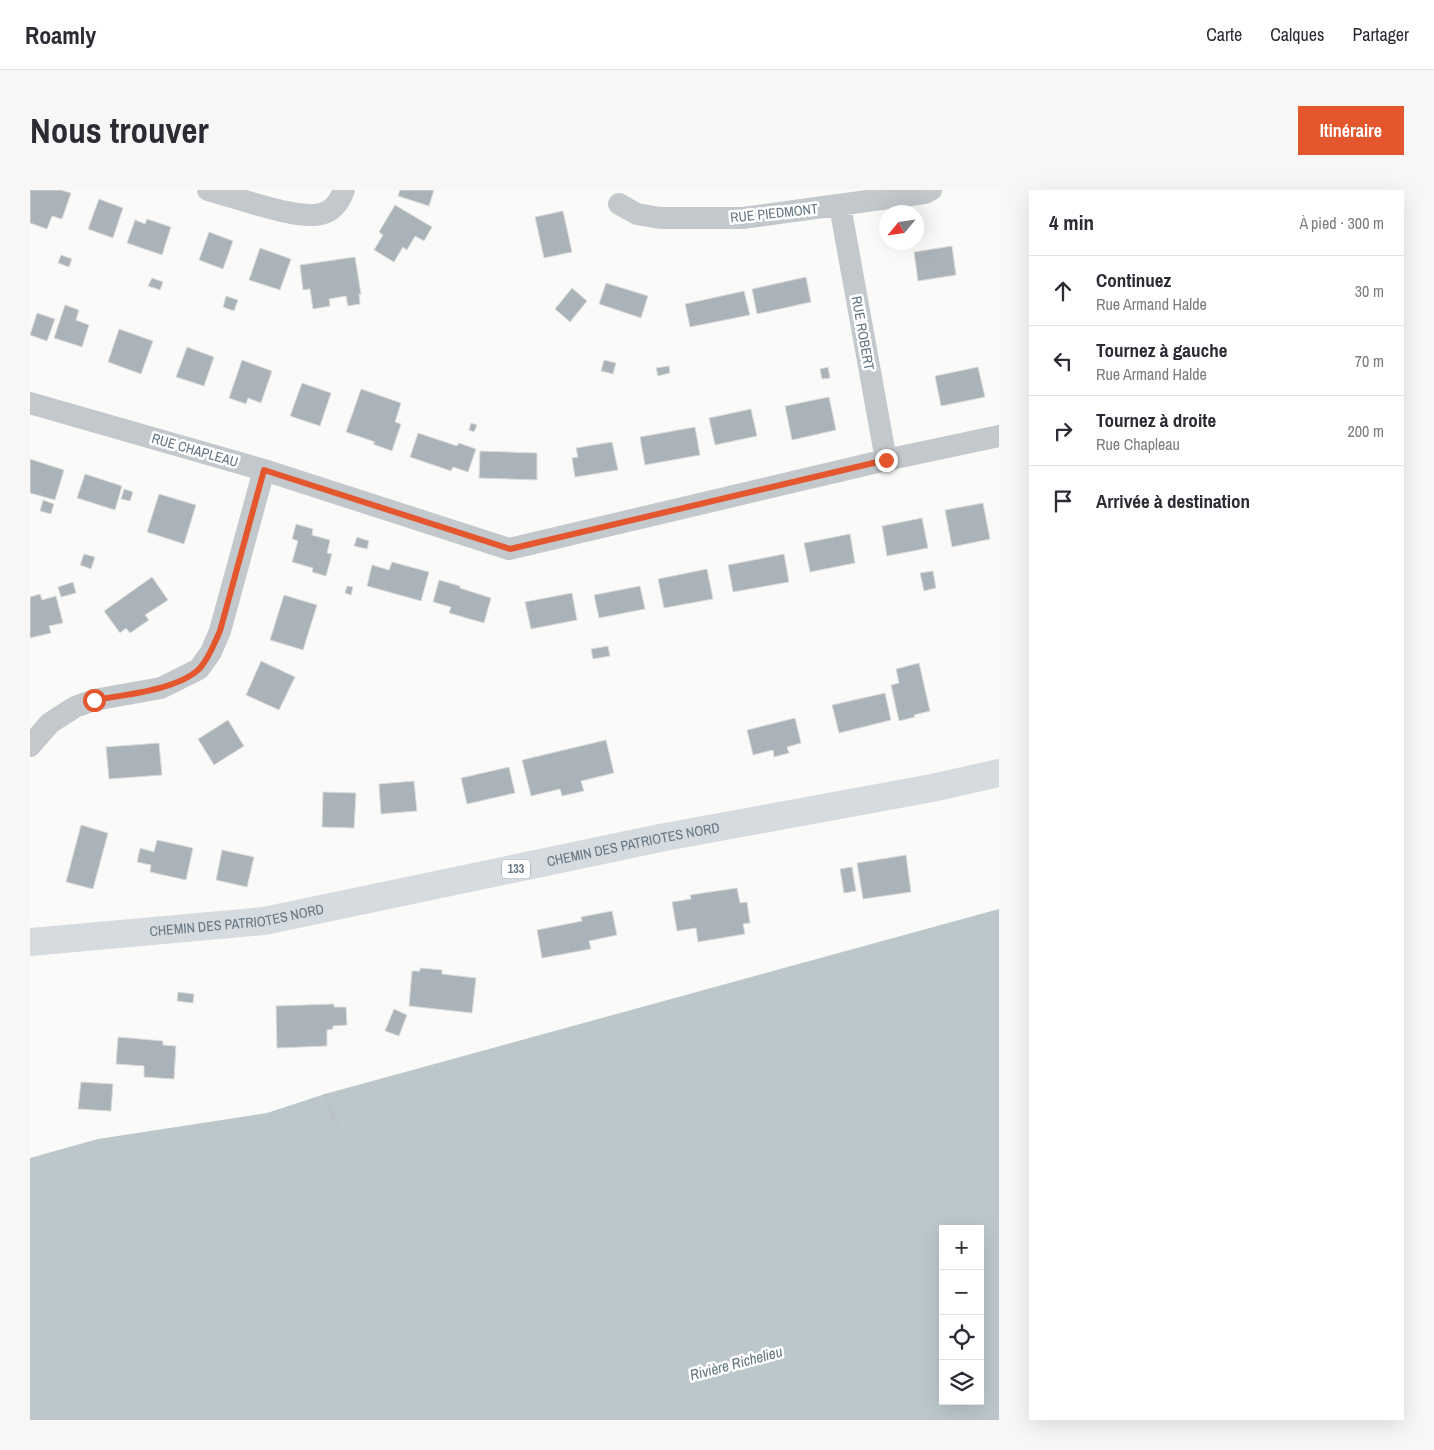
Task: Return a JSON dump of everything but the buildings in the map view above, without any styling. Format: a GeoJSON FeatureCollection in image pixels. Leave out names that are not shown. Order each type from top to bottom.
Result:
{"type":"FeatureCollection","features":[{"type":"Feature","properties":{"kind":"main road","name":"CHEMIN DES PATRIOTES NORD"},"geometry":{"type":"LineString","coordinates":[[30,942],[264,922],[660,838],[932,788],[999,773]]}},
{"type":"Feature","properties":{"kind":"street"},"geometry":{"type":"LineString","coordinates":[[208,190],[298,215],[322,214],[337,206],[344,190]]}},
{"type":"Feature","properties":{"kind":"street","name":"RUE PIEDMONT"},"geometry":{"type":"LineString","coordinates":[[619,204],[637,214],[660,218],[743,218],[840,206],[931,190]]}},
{"type":"Feature","properties":{"kind":"street","name":"RUE ROBERT"},"geometry":{"type":"LineString","coordinates":[[840,206],[886,460]]}},
{"type":"Feature","properties":{"kind":"street","name":"RUE CHAPLEAU"},"geometry":{"type":"LineString","coordinates":[[30,403],[264,470],[510,549],[886,460],[999,436]]}},
{"type":"Feature","properties":{"kind":"street"},"geometry":{"type":"LineString","coordinates":[[30,746],[50,723],[75,706],[94,700],[161,688],[199,669],[211,652],[220,631],[264,470]]}},
{"type":"Feature","properties":{"kind":"path"},"geometry":{"type":"LineString","coordinates":[[325,1094],[338,1130]]}},
{"type":"Feature","properties":{"kind":"water","name":"Rivière Richelieu"},"geometry":{"type":"Polygon","coordinates":[[[999,909],[999,1420],[30,1420],[30,1158],[98,1139],[267,1113],[325,1094],[999,909]]]}},
{"type":"Feature","properties":{"kind":"route"},"geometry":{"type":"LineString","coordinates":[[94,700],[161,688],[199,669],[211,652],[220,631],[264,470],[510,549],[886,460]]}}]}
